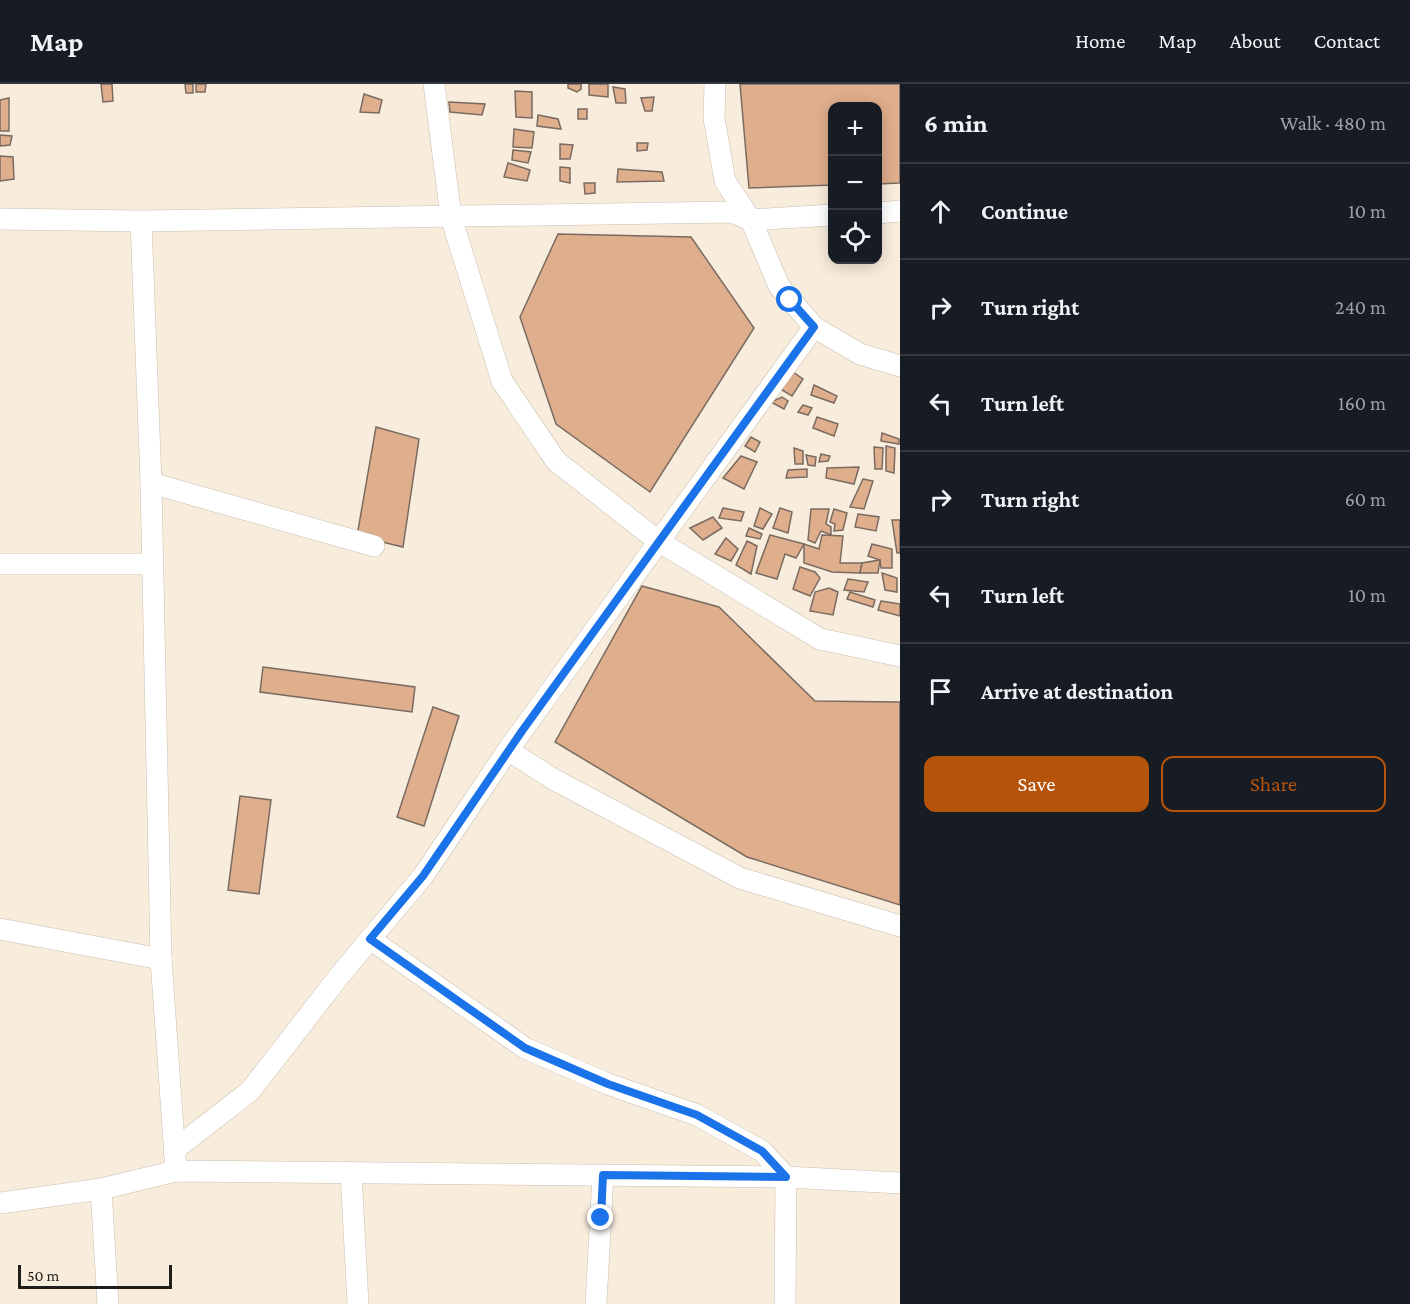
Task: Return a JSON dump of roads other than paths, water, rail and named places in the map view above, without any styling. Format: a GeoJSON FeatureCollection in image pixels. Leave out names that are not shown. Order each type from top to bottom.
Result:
{"type":"FeatureCollection","features":[{"type":"Feature","properties":{"kind":"street"},"geometry":{"type":"LineString","coordinates":[[434,84],[451,217],[502,381],[556,461],[658,541],[820,639],[900,656]]}},
{"type":"Feature","properties":{"kind":"street"},"geometry":{"type":"LineString","coordinates":[[715,84],[714,118],[725,181],[752,220],[778,286],[814,327],[860,354],[900,366]]}},
{"type":"Feature","properties":{"kind":"street"},"geometry":{"type":"LineString","coordinates":[[882,213],[900,211]]}},
{"type":"Feature","properties":{"kind":"street"},"geometry":{"type":"LineString","coordinates":[[0,219],[141,221],[731,212],[752,220],[828,215]]}},
{"type":"Feature","properties":{"kind":"street"},"geometry":{"type":"LineString","coordinates":[[141,221],[151,483],[161,959],[175,1160]]}},
{"type":"Feature","properties":{"kind":"street"},"geometry":{"type":"LineString","coordinates":[[0,1203],[101,1189],[175,1160],[250,1092],[340,975],[423,876],[508,750],[814,327]]}},
{"type":"Feature","properties":{"kind":"street"},"geometry":{"type":"LineString","coordinates":[[151,483],[374,546]]}},
{"type":"Feature","properties":{"kind":"street"},"geometry":{"type":"LineString","coordinates":[[0,564],[152,564]]}},
{"type":"Feature","properties":{"kind":"street"},"geometry":{"type":"LineString","coordinates":[[508,750],[553,779],[740,878],[900,926]]}},
{"type":"Feature","properties":{"kind":"street"},"geometry":{"type":"LineString","coordinates":[[0,929],[161,959]]}},
{"type":"Feature","properties":{"kind":"street"},"geometry":{"type":"LineString","coordinates":[[370,939],[525,1048],[608,1084],[697,1115],[762,1151],[786,1177],[784,1304]]}},
{"type":"Feature","properties":{"kind":"street"},"geometry":{"type":"LineString","coordinates":[[175,1160],[351,1172],[786,1177],[900,1183]]}},
{"type":"Feature","properties":{"kind":"street"},"geometry":{"type":"LineString","coordinates":[[351,1172],[358,1304]]}},
{"type":"Feature","properties":{"kind":"street"},"geometry":{"type":"LineString","coordinates":[[596,1304],[603,1175]]}},
{"type":"Feature","properties":{"kind":"street"},"geometry":{"type":"LineString","coordinates":[[101,1189],[108,1304]]}}]}
